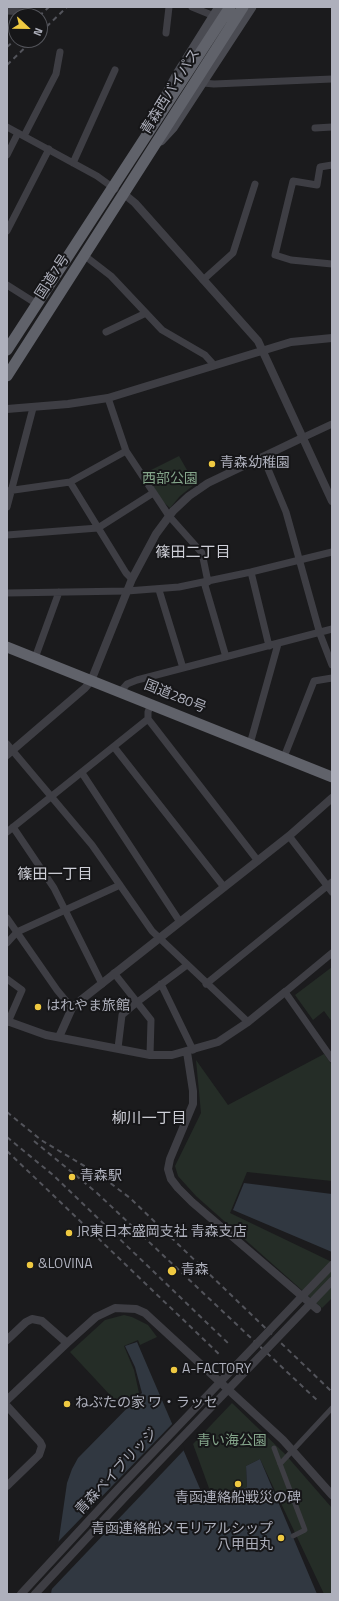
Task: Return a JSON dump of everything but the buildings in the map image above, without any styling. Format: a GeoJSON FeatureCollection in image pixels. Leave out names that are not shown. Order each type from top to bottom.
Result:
{"type":"FeatureCollection","features":[{"type":"Feature","properties":{"kind":"highway","name":"青森西バイパス"},"geometry":{"type":"LineString","coordinates":[[124,194],[151,153],[230,7]]}},
{"type":"Feature","properties":{"kind":"highway","name":"青森西バイパス"},"geometry":{"type":"LineString","coordinates":[[112,188],[197,67],[243,7]]}},
{"type":"Feature","properties":{"kind":"highway","name":"国道7号"},"geometry":{"type":"LineString","coordinates":[[7,350],[112,188]]}},
{"type":"Feature","properties":{"kind":"highway","name":"国道7号"},"geometry":{"type":"LineString","coordinates":[[7,376],[124,194]]}},
{"type":"Feature","properties":{"kind":"highway","name":"国道280号"},"geometry":{"type":"LineString","coordinates":[[7,647],[332,777]]}},
{"type":"Feature","properties":{"kind":"main road"},"geometry":{"type":"LineString","coordinates":[[112,188],[118,172],[219,7]]}},
{"type":"Feature","properties":{"kind":"main road"},"geometry":{"type":"LineString","coordinates":[[151,153],[173,128],[252,7]]}},
{"type":"Feature","properties":{"kind":"street"},"geometry":{"type":"LineString","coordinates":[[166,34],[169,7]]}},
{"type":"Feature","properties":{"kind":"street"},"geometry":{"type":"LineString","coordinates":[[192,7],[214,16]]}},
{"type":"Feature","properties":{"kind":"street"},"geometry":{"type":"LineString","coordinates":[[7,155],[21,135],[56,74],[60,52]]}},
{"type":"Feature","properties":{"kind":"street"},"geometry":{"type":"LineString","coordinates":[[73,163],[115,70]]}},
{"type":"Feature","properties":{"kind":"street"},"geometry":{"type":"LineString","coordinates":[[203,83],[214,84],[332,79]]}},
{"type":"Feature","properties":{"kind":"street"},"geometry":{"type":"LineString","coordinates":[[315,128],[332,126]]}},
{"type":"Feature","properties":{"kind":"street"},"geometry":{"type":"LineString","coordinates":[[7,128],[49,149],[97,176],[135,203],[258,342],[332,501]]}},
{"type":"Feature","properties":{"kind":"street"},"geometry":{"type":"LineString","coordinates":[[8,228],[49,149]]}},
{"type":"Feature","properties":{"kind":"street"},"geometry":{"type":"LineString","coordinates":[[332,165],[320,166],[318,185],[293,181],[274,255],[291,260],[332,264]]}},
{"type":"Feature","properties":{"kind":"street"},"geometry":{"type":"LineString","coordinates":[[203,280],[233,253],[255,184]]}},
{"type":"Feature","properties":{"kind":"street"},"geometry":{"type":"LineString","coordinates":[[84,256],[111,276],[162,330],[205,355],[214,365]]}},
{"type":"Feature","properties":{"kind":"street"},"geometry":{"type":"LineString","coordinates":[[7,285],[37,304]]}},
{"type":"Feature","properties":{"kind":"street"},"geometry":{"type":"LineString","coordinates":[[106,332],[146,314]]}},
{"type":"Feature","properties":{"kind":"street"},"geometry":{"type":"LineString","coordinates":[[7,409],[33,408],[108,398],[304,339],[332,338]]}},
{"type":"Feature","properties":{"kind":"street"},"geometry":{"type":"LineString","coordinates":[[108,398],[126,451],[169,516],[202,553],[206,582],[226,657]]}},
{"type":"Feature","properties":{"kind":"street"},"geometry":{"type":"LineString","coordinates":[[7,507],[9,491],[33,408]]}},
{"type":"Feature","properties":{"kind":"street"},"geometry":{"type":"LineString","coordinates":[[10,753],[85,688],[91,681],[132,579],[156,534],[169,516],[199,489],[332,424]]}},
{"type":"Feature","properties":{"kind":"street"},"geometry":{"type":"LineString","coordinates":[[9,491],[70,482],[126,451]]}},
{"type":"Feature","properties":{"kind":"street"},"geometry":{"type":"LineString","coordinates":[[263,457],[286,512],[298,561],[320,634],[332,665]]}},
{"type":"Feature","properties":{"kind":"street"},"geometry":{"type":"LineString","coordinates":[[70,482],[132,579]]}},
{"type":"Feature","properties":{"kind":"street"},"geometry":{"type":"LineString","coordinates":[[7,535],[98,528],[153,493]]}},
{"type":"Feature","properties":{"kind":"street"},"geometry":{"type":"LineString","coordinates":[[7,593],[159,590],[206,582],[332,552]]}},
{"type":"Feature","properties":{"kind":"street"},"geometry":{"type":"LineString","coordinates":[[251,572],[269,646]]}},
{"type":"Feature","properties":{"kind":"street"},"geometry":{"type":"LineString","coordinates":[[159,590],[183,668]]}},
{"type":"Feature","properties":{"kind":"street"},"geometry":{"type":"LineString","coordinates":[[35,658],[59,592]]}},
{"type":"Feature","properties":{"kind":"street"},"geometry":{"type":"LineString","coordinates":[[120,692],[127,684],[137,680],[320,634],[332,629]]}},
{"type":"Feature","properties":{"kind":"street"},"geometry":{"type":"LineString","coordinates":[[250,744],[278,644]]}},
{"type":"Feature","properties":{"kind":"street"},"geometry":{"type":"LineString","coordinates":[[284,757],[314,680],[332,678]]}},
{"type":"Feature","properties":{"kind":"street"},"geometry":{"type":"LineString","coordinates":[[152,704],[148,712],[148,719],[258,861]]}},
{"type":"Feature","properties":{"kind":"street"},"geometry":{"type":"LineString","coordinates":[[7,832],[148,719]]}},
{"type":"Feature","properties":{"kind":"street"},"geometry":{"type":"LineString","coordinates":[[7,744],[10,753],[92,845],[159,938],[248,1022]]}},
{"type":"Feature","properties":{"kind":"street"},"geometry":{"type":"LineString","coordinates":[[114,747],[224,887]]}},
{"type":"Feature","properties":{"kind":"street"},"geometry":{"type":"LineString","coordinates":[[82,773],[180,922]]}},
{"type":"Feature","properties":{"kind":"street"},"geometry":{"type":"LineString","coordinates":[[59,1037],[72,1008],[114,973],[289,836],[332,798]]}},
{"type":"Feature","properties":{"kind":"street"},"geometry":{"type":"LineString","coordinates":[[14,827],[54,888],[102,984]]}},
{"type":"Feature","properties":{"kind":"street"},"geometry":{"type":"LineString","coordinates":[[289,836],[330,884],[332,892]]}},
{"type":"Feature","properties":{"kind":"street"},"geometry":{"type":"LineString","coordinates":[[206,984],[330,884]]}},
{"type":"Feature","properties":{"kind":"street"},"geometry":{"type":"LineString","coordinates":[[7,943],[17,932],[120,885]]}},
{"type":"Feature","properties":{"kind":"street"},"geometry":{"type":"LineString","coordinates":[[7,918],[57,990],[72,1008]]}},
{"type":"Feature","properties":{"kind":"street"},"geometry":{"type":"LineString","coordinates":[[7,979],[22,990],[8,1022],[36,1032],[59,1037],[150,1055],[166,1056],[190,1051],[218,1042],[248,1022],[332,953]]}},
{"type":"Feature","properties":{"kind":"street"},"geometry":{"type":"LineString","coordinates":[[118,1048],[122,1015],[187,965]]}},
{"type":"Feature","properties":{"kind":"street"},"geometry":{"type":"LineString","coordinates":[[114,973],[152,1024],[150,1055]]}},
{"type":"Feature","properties":{"kind":"street"},"geometry":{"type":"LineString","coordinates":[[161,984],[190,1051],[193,1091],[193,1104],[170,1159],[168,1169],[171,1178],[178,1188],[192,1202],[317,1309]]}},
{"type":"Feature","properties":{"kind":"street"},"geometry":{"type":"LineString","coordinates":[[285,992],[332,1059]]}},
{"type":"Feature","properties":{"kind":"street","name":"青森ベイブリッジ"},"geometry":{"type":"LineString","coordinates":[[21,1594],[134,1472],[332,1265]]}},
{"type":"Feature","properties":{"kind":"street","name":"青森ベイブリッジ"},"geometry":{"type":"LineString","coordinates":[[35,1594],[126,1496],[332,1281]]}},
{"type":"Feature","properties":{"kind":"street"},"geometry":{"type":"LineString","coordinates":[[7,1400],[96,1316],[115,1308],[136,1309],[145,1313],[283,1440],[332,1495]]}},
{"type":"Feature","properties":{"kind":"street"},"geometry":{"type":"LineString","coordinates":[[7,1340],[26,1322],[37,1318],[67,1343]]}},
{"type":"Feature","properties":{"kind":"street"},"geometry":{"type":"LineString","coordinates":[[7,1406],[42,1446],[39,1455],[7,1486]]}},
{"type":"Feature","properties":{"kind":"street"},"geometry":{"type":"LineString","coordinates":[[280,1464],[332,1408]]}},
{"type":"Feature","properties":{"kind":"street"},"geometry":{"type":"LineString","coordinates":[[274,1448],[305,1530],[292,1536]]}},
{"type":"Feature","properties":{"kind":"green space","name":"西部公園"},"geometry":{"type":"Polygon","coordinates":[[[179,456],[195,484],[180,496],[170,508],[161,500],[145,473],[179,456]]]}},
{"type":"Feature","properties":{"kind":"green space"},"geometry":{"type":"Polygon","coordinates":[[[332,967],[332,1022],[324,1011],[313,1020],[295,995],[332,967]]]}},
{"type":"Feature","properties":{"kind":"green space"},"geometry":{"type":"Polygon","coordinates":[[[324,1054],[332,1065],[332,1181],[247,1172],[230,1213],[332,1262],[332,1298],[322,1308],[196,1196],[178,1176],[175,1166],[201,1113],[196,1060],[228,1105],[324,1054]]]}},
{"type":"Feature","properties":{"kind":"green space"},"geometry":{"type":"Polygon","coordinates":[[[124,1315],[132,1317],[148,1325],[157,1337],[140,1345],[138,1340],[124,1346],[134,1370],[139,1393],[124,1410],[70,1352],[105,1320],[124,1315]]]}},
{"type":"Feature","properties":{"kind":"green space","name":"青い海公園"},"geometry":{"type":"Polygon","coordinates":[[[232,1403],[285,1454],[332,1508],[332,1594],[324,1594],[260,1459],[246,1466],[247,1487],[214,1502],[193,1444],[232,1403]]]}},
{"type":"Feature","properties":{"kind":"shaded area"},"geometry":{"type":"Polygon","coordinates":[[[244,1183],[332,1194],[332,1252],[233,1210],[244,1183]]]}},
{"type":"Feature","properties":{"kind":"shaded area"},"geometry":{"type":"Polygon","coordinates":[[[137,1342],[207,1505],[247,1487],[246,1466],[260,1459],[317,1594],[51,1594],[67,1483],[72,1469],[78,1458],[142,1393],[135,1367],[125,1346],[137,1342]]]}},
{"type":"Feature","properties":{"kind":"pier"},"geometry":{"type":"Polygon","coordinates":[[[174,1422],[185,1449],[49,1592],[56,1544],[174,1422]]]}},
{"type":"Feature","properties":{"kind":"railway"},"geometry":{"type":"LineString","coordinates":[[48,25],[67,7]]}},
{"type":"Feature","properties":{"kind":"railway"},"geometry":{"type":"LineString","coordinates":[[7,65],[25,48]]}},
{"type":"Feature","properties":{"kind":"railway"},"geometry":{"type":"LineString","coordinates":[[7,1112],[41,1140],[101,1176],[130,1198],[331,1391]]}},
{"type":"Feature","properties":{"kind":"railway"},"geometry":{"type":"LineString","coordinates":[[7,1137],[53,1175],[230,1345]]}},
{"type":"Feature","properties":{"kind":"railway"},"geometry":{"type":"LineString","coordinates":[[34,1141],[97,1193],[319,1402]]}},
{"type":"Feature","properties":{"kind":"railway"},"geometry":{"type":"LineString","coordinates":[[7,1151],[220,1355]]}},
{"type":"Feature","properties":{"kind":"place","name":"青森幼稚園"},"geometry":{"type":"Point","coordinates":[212,464]}},
{"type":"Feature","properties":{"kind":"place","name":"はれやま旅館"},"geometry":{"type":"Point","coordinates":[38,1007]}},
{"type":"Feature","properties":{"kind":"place","name":"青森駅"},"geometry":{"type":"Point","coordinates":[72,1177]}},
{"type":"Feature","properties":{"kind":"place","name":"JR東日本盛岡支社 青森支店"},"geometry":{"type":"Point","coordinates":[69,1233]}},
{"type":"Feature","properties":{"kind":"place","name":"&LOVINA"},"geometry":{"type":"Point","coordinates":[30,1265]}},
{"type":"Feature","properties":{"kind":"place","name":"青森"},"geometry":{"type":"Point","coordinates":[172,1271]}},
{"type":"Feature","properties":{"kind":"place","name":"A-FACTORY"},"geometry":{"type":"Point","coordinates":[174,1370]}},
{"type":"Feature","properties":{"kind":"place","name":"ねぶたの家 ワ・ラッセ"},"geometry":{"type":"Point","coordinates":[67,1404]}},
{"type":"Feature","properties":{"kind":"place","name":"青函連絡船戦災の碑"},"geometry":{"type":"Point","coordinates":[238,1484]}},
{"type":"Feature","properties":{"kind":"place","name":"青函連絡船メモリアルシップ 八甲田丸"},"geometry":{"type":"Point","coordinates":[281,1538]}},
{"type":"Feature","properties":{"kind":"district","name":"篠田二丁目"},"geometry":{"type":"Point","coordinates":[193,553]}},
{"type":"Feature","properties":{"kind":"district","name":"篠田一丁目"},"geometry":{"type":"Point","coordinates":[55,875]}},
{"type":"Feature","properties":{"kind":"district","name":"柳川一丁目"},"geometry":{"type":"Point","coordinates":[149,1119]}}]}
